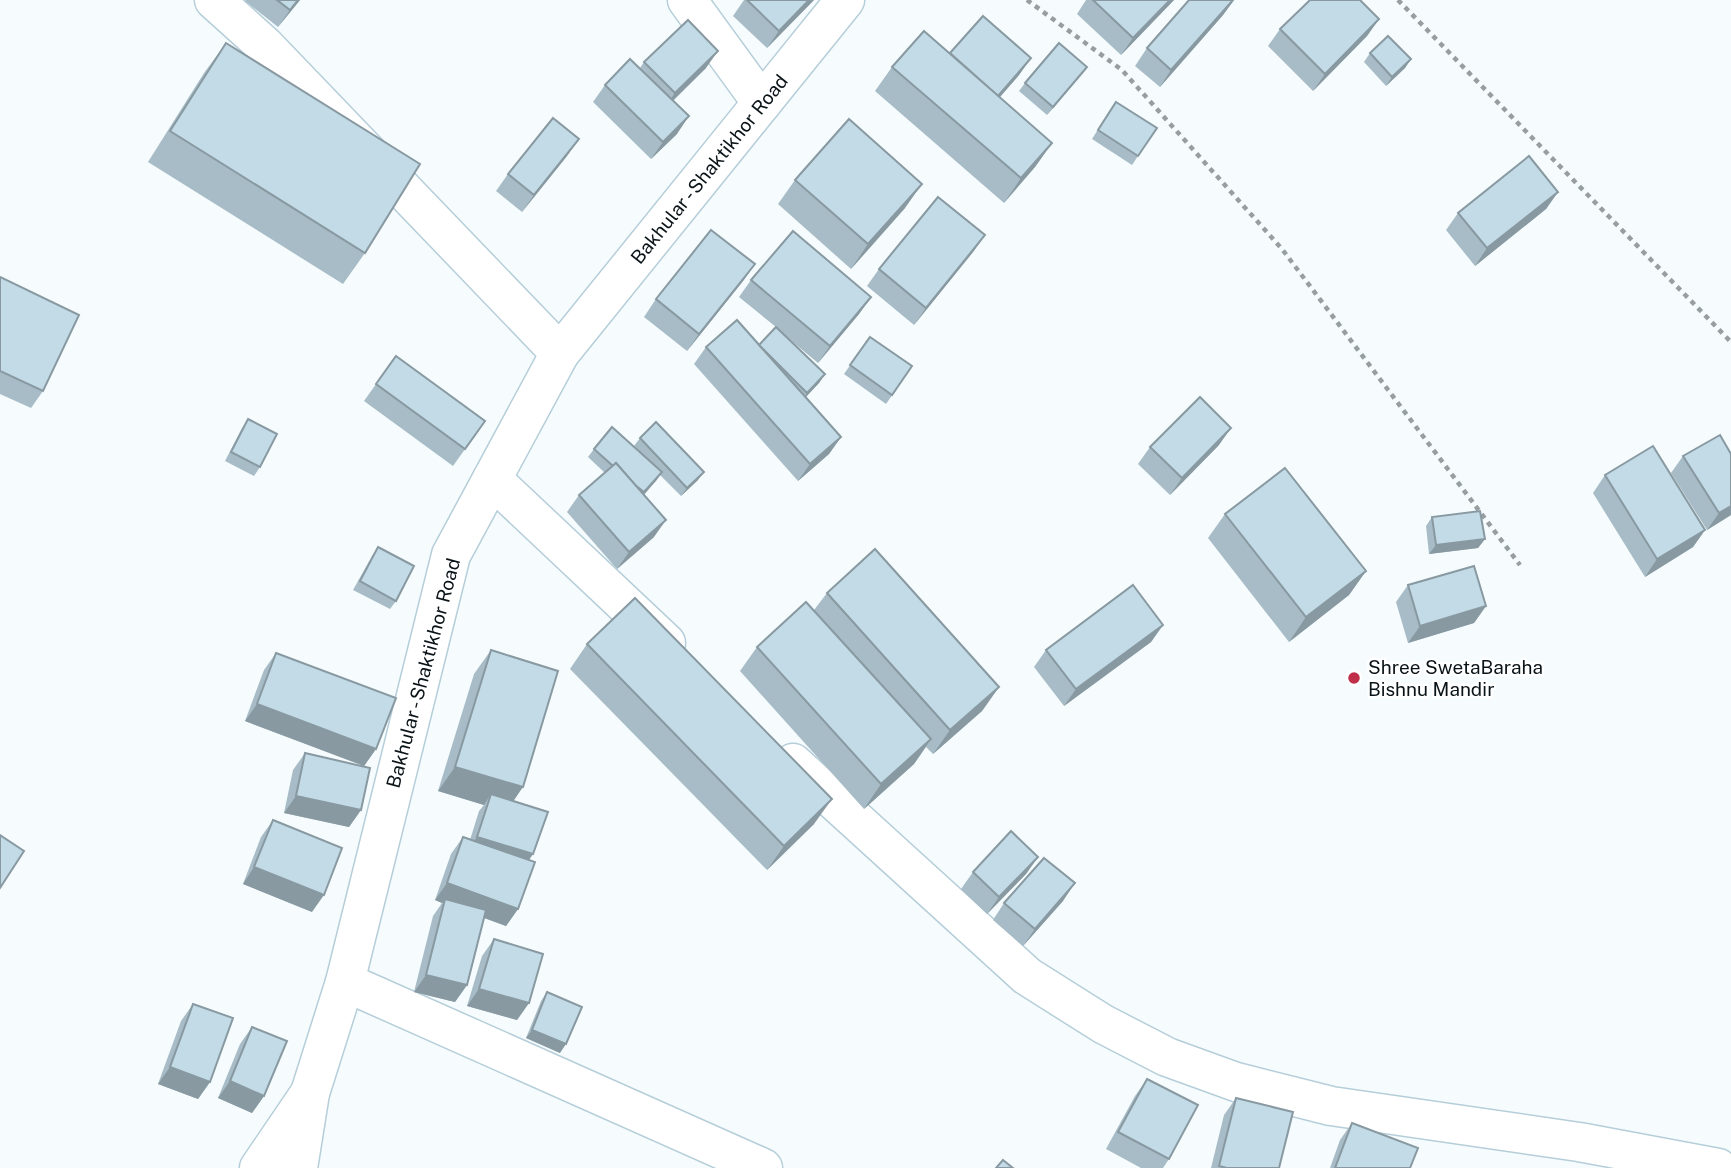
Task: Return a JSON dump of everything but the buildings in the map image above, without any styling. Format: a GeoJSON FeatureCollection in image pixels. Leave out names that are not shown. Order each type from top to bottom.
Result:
{"type":"FeatureCollection","features":[{"type":"Feature","properties":{"kind":"street"},"geometry":{"type":"LineString","coordinates":[[214,0],[264,45],[560,353]]}},
{"type":"Feature","properties":{"kind":"street"},"geometry":{"type":"LineString","coordinates":[[687,0],[762,103]]}},
{"type":"Feature","properties":{"kind":"street","name":"Bakhular - Shaktikhor Road"},"geometry":{"type":"LineString","coordinates":[[298,1168],[310,1093],[345,982],[451,555],[560,353],[845,0]]}},
{"type":"Feature","properties":{"kind":"street"},"geometry":{"type":"LineString","coordinates":[[492,479],[693,668]]}},
{"type":"Feature","properties":{"kind":"street"},"geometry":{"type":"LineString","coordinates":[[763,735],[1027,976],[1103,1024],[1167,1058],[1236,1082],[1331,1106],[1579,1142],[1718,1168]]}},
{"type":"Feature","properties":{"kind":"street"},"geometry":{"type":"LineString","coordinates":[[345,982],[763,1168]]}},
{"type":"Feature","properties":{"kind":"street"},"geometry":{"type":"LineString","coordinates":[[259,1168],[310,1093]]}},
{"type":"Feature","properties":{"kind":"path"},"geometry":{"type":"LineString","coordinates":[[1027,0],[1122,70],[1282,249],[1520,565]]}},
{"type":"Feature","properties":{"kind":"path"},"geometry":{"type":"LineString","coordinates":[[1398,0],[1731,342]]}},
{"type":"Feature","properties":{"kind":"place","name":"Shree SwetaBaraha Bishnu Mandir"},"geometry":{"type":"Point","coordinates":[1354,678]}}]}
